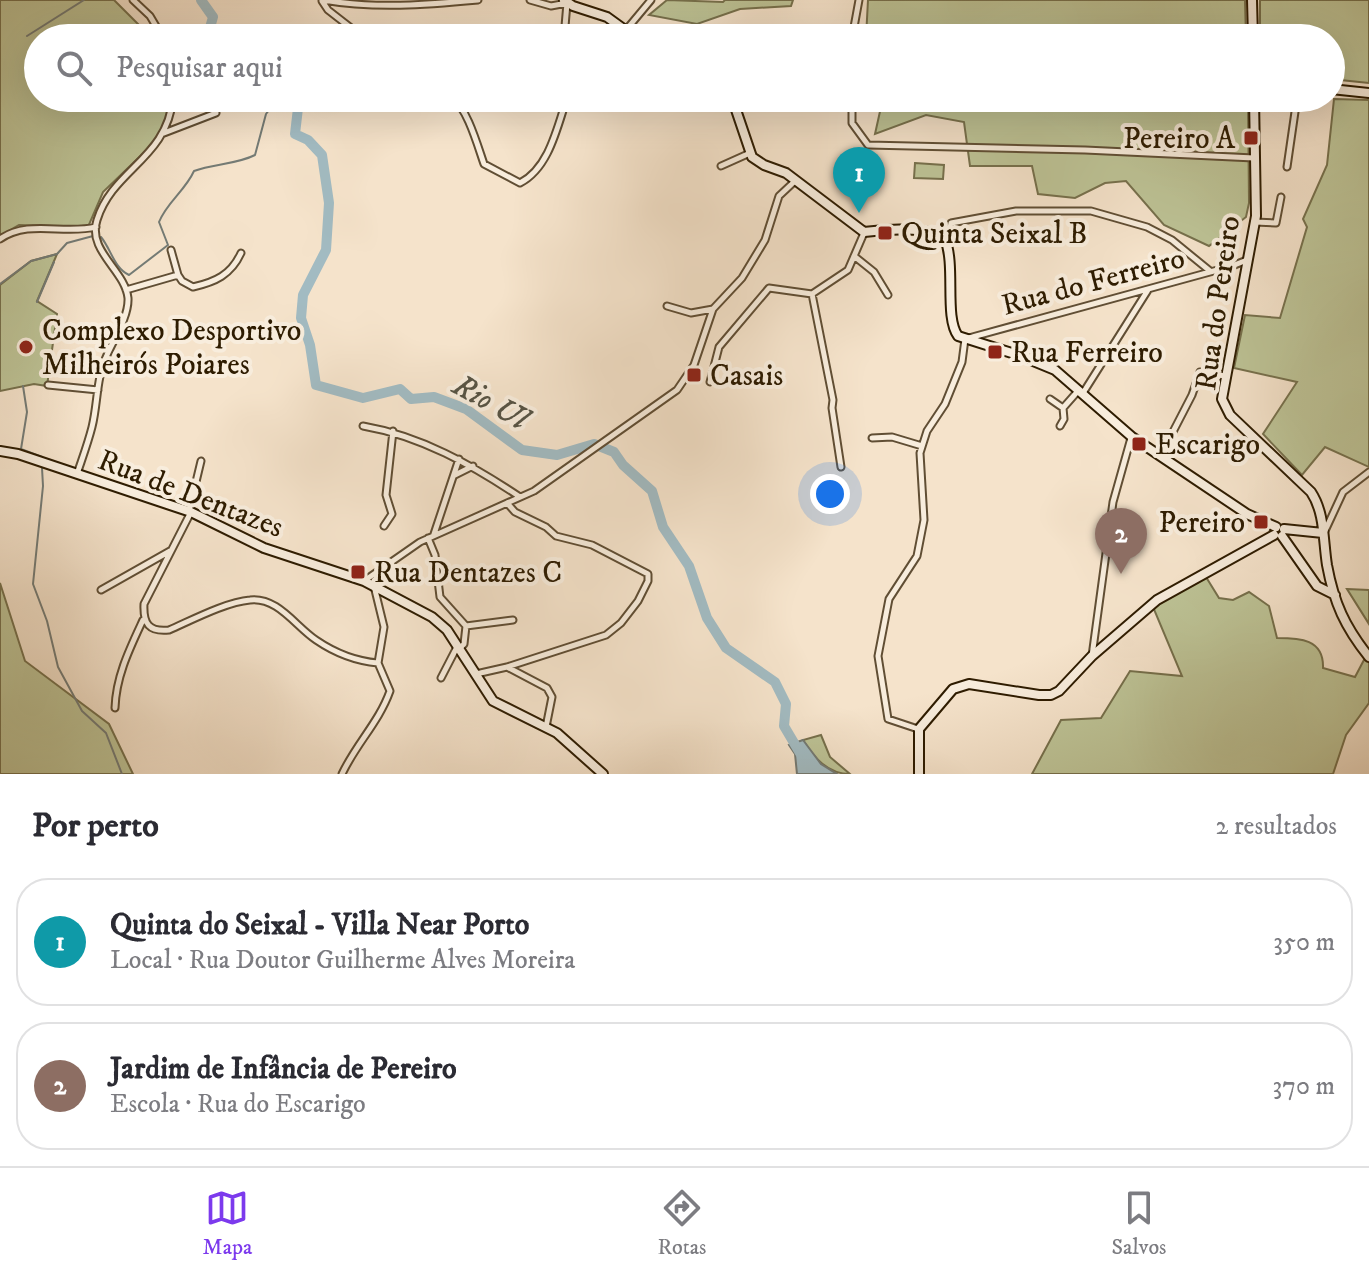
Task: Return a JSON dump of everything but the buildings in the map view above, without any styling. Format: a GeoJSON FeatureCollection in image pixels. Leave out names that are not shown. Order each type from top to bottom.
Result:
{"type":"FeatureCollection","features":[{"type":"Feature","properties":{"kind":"street"},"geometry":{"type":"LineString","coordinates":[[133,0],[155,24]]}},
{"type":"Feature","properties":{"kind":"street"},"geometry":{"type":"LineString","coordinates":[[322,0],[358,6],[410,6],[478,0]]}},
{"type":"Feature","properties":{"kind":"street"},"geometry":{"type":"LineString","coordinates":[[322,0],[328,10],[346,24]]}},
{"type":"Feature","properties":{"kind":"street"},"geometry":{"type":"LineString","coordinates":[[530,0],[551,6],[565,2],[607,17],[617,24]]}},
{"type":"Feature","properties":{"kind":"street"},"geometry":{"type":"LineString","coordinates":[[631,24],[651,0]]}},
{"type":"Feature","properties":{"kind":"street"},"geometry":{"type":"LineString","coordinates":[[855,24],[859,0]]}},
{"type":"Feature","properties":{"kind":"street"},"geometry":{"type":"LineString","coordinates":[[1252,0],[1253,24]]}},
{"type":"Feature","properties":{"kind":"street"},"geometry":{"type":"LineString","coordinates":[[564,24],[565,2]]}},
{"type":"Feature","properties":{"kind":"street"},"geometry":{"type":"LineString","coordinates":[[1345,90],[1369,93]]}},
{"type":"Feature","properties":{"kind":"street"},"geometry":{"type":"LineString","coordinates":[[77,474],[93,426],[102,365],[127,309],[126,290],[105,258],[96,227],[108,195],[150,152],[164,133],[169,112]]}},
{"type":"Feature","properties":{"kind":"street"},"geometry":{"type":"LineString","coordinates":[[463,112],[484,164],[520,183],[534,176],[562,112]]}},
{"type":"Feature","properties":{"kind":"street"},"geometry":{"type":"LineString","coordinates":[[737,112],[750,153],[760,163],[796,180],[864,232],[932,232],[942,236],[947,243]]}},
{"type":"Feature","properties":{"kind":"street"},"geometry":{"type":"LineString","coordinates":[[852,112],[852,123],[868,145],[1255,158]]}},
{"type":"Feature","properties":{"kind":"street","name":"Rua do Pereiro"},"geometry":{"type":"LineString","coordinates":[[1254,112],[1255,222],[1222,399],[1230,415],[1311,492],[1319,504],[1335,595],[1346,628],[1369,657]]}},
{"type":"Feature","properties":{"kind":"street"},"geometry":{"type":"LineString","coordinates":[[1287,167],[1295,112]]}},
{"type":"Feature","properties":{"kind":"street"},"geometry":{"type":"LineString","coordinates":[[164,133],[216,113]]}},
{"type":"Feature","properties":{"kind":"street"},"geometry":{"type":"LineString","coordinates":[[721,166],[750,153]]}},
{"type":"Feature","properties":{"kind":"street"},"geometry":{"type":"LineString","coordinates":[[364,581],[431,537],[520,497],[589,453],[677,390],[687,378],[713,309],[742,278],[765,240],[779,196],[796,180]]}},
{"type":"Feature","properties":{"kind":"street"},"geometry":{"type":"LineString","coordinates":[[1255,222],[1276,223],[1281,197]]}},
{"type":"Feature","properties":{"kind":"street"},"geometry":{"type":"LineString","coordinates":[[1211,272],[1172,240],[1147,227],[1091,211],[1016,211],[951,223],[947,243],[952,271],[953,329],[958,336],[1045,365],[1063,376],[1132,437],[1279,532],[1317,586],[1335,595]]}},
{"type":"Feature","properties":{"kind":"street"},"geometry":{"type":"LineString","coordinates":[[0,239],[18,229],[31,227],[78,232],[96,227]]}},
{"type":"Feature","properties":{"kind":"street"},"geometry":{"type":"LineString","coordinates":[[710,382],[719,347],[769,288],[812,294],[848,270],[864,232]]}},
{"type":"Feature","properties":{"kind":"street"},"geometry":{"type":"LineString","coordinates":[[171,250],[178,275],[193,287],[221,278],[236,265],[241,253]]}},
{"type":"Feature","properties":{"kind":"street"},"geometry":{"type":"LineString","coordinates":[[854,256],[874,272],[888,295]]}},
{"type":"Feature","properties":{"kind":"street","name":"Rua do Ferreiro"},"geometry":{"type":"LineString","coordinates":[[965,339],[1249,259]]}},
{"type":"Feature","properties":{"kind":"street","name":"Rua do Ferreiro"},"geometry":{"type":"LineString","coordinates":[[1232,266],[1247,272]]}},
{"type":"Feature","properties":{"kind":"street"},"geometry":{"type":"LineString","coordinates":[[126,290],[178,275]]}},
{"type":"Feature","properties":{"kind":"street"},"geometry":{"type":"LineString","coordinates":[[1063,408],[1080,392],[1148,289]]}},
{"type":"Feature","properties":{"kind":"street"},"geometry":{"type":"LineString","coordinates":[[812,294],[833,400],[841,467]]}},
{"type":"Feature","properties":{"kind":"street"},"geometry":{"type":"LineString","coordinates":[[667,306],[691,313],[713,309]]}},
{"type":"Feature","properties":{"kind":"street"},"geometry":{"type":"LineString","coordinates":[[919,729],[888,719],[878,656],[889,599],[917,556],[922,532],[920,453],[927,431],[945,404],[962,362],[965,339]]}},
{"type":"Feature","properties":{"kind":"street"},"geometry":{"type":"LineString","coordinates":[[1161,455],[1192,395],[1200,372],[1225,376]]}},
{"type":"Feature","properties":{"kind":"street"},"geometry":{"type":"LineString","coordinates":[[48,385],[98,390]]}},
{"type":"Feature","properties":{"kind":"street"},"geometry":{"type":"LineString","coordinates":[[1050,399],[1063,408],[1064,419],[1060,426]]}},
{"type":"Feature","properties":{"kind":"street"},"geometry":{"type":"LineString","coordinates":[[363,426],[393,431],[459,459],[520,497]]}},
{"type":"Feature","properties":{"kind":"street"},"geometry":{"type":"LineString","coordinates":[[384,526],[392,514],[386,495],[393,431]]}},
{"type":"Feature","properties":{"kind":"street"},"geometry":{"type":"LineString","coordinates":[[872,438],[892,437],[922,446]]}},
{"type":"Feature","properties":{"kind":"street"},"geometry":{"type":"LineString","coordinates":[[1092,656],[1113,502],[1132,437]]}},
{"type":"Feature","properties":{"kind":"street","name":"Rua de Dentazes"},"geometry":{"type":"LineString","coordinates":[[0,451],[190,512],[264,548],[364,581],[432,617],[447,630],[493,701],[557,733],[603,774]]}},
{"type":"Feature","properties":{"kind":"street"},"geometry":{"type":"LineString","coordinates":[[459,459],[431,537],[440,597],[466,626]]}},
{"type":"Feature","properties":{"kind":"street"},"geometry":{"type":"LineString","coordinates":[[115,708],[119,678],[143,619],[144,604],[190,512],[201,461]]}},
{"type":"Feature","properties":{"kind":"street"},"geometry":{"type":"LineString","coordinates":[[454,475],[473,466]]}},
{"type":"Feature","properties":{"kind":"street"},"geometry":{"type":"LineString","coordinates":[[919,774],[919,729],[947,695],[961,686],[976,685],[1051,695],[1066,686],[1092,656],[1162,596],[1279,532],[1323,533],[1343,492],[1369,472]]}},
{"type":"Feature","properties":{"kind":"street"},"geometry":{"type":"LineString","coordinates":[[475,674],[507,667],[606,635],[621,623],[638,601],[648,581],[648,574],[592,545],[556,536],[546,527],[521,516],[508,503],[507,489]]}},
{"type":"Feature","properties":{"kind":"street"},"geometry":{"type":"LineString","coordinates":[[101,590],[172,550]]}},
{"type":"Feature","properties":{"kind":"street"},"geometry":{"type":"LineString","coordinates":[[342,774],[382,712],[390,691],[378,663],[384,627],[374,586],[380,570]]}},
{"type":"Feature","properties":{"kind":"street"},"geometry":{"type":"LineString","coordinates":[[143,619],[149,627],[158,631],[169,630],[241,601],[254,599],[277,606],[316,640],[342,654],[356,661],[378,663]]}},
{"type":"Feature","properties":{"kind":"street"},"geometry":{"type":"LineString","coordinates":[[466,626],[513,620]]}},
{"type":"Feature","properties":{"kind":"street"},"geometry":{"type":"LineString","coordinates":[[441,678],[451,655],[464,644],[466,626]]}},
{"type":"Feature","properties":{"kind":"street"},"geometry":{"type":"LineString","coordinates":[[507,667],[547,688],[552,697],[545,728]]}},
{"type":"Feature","properties":{"kind":"green space"},"geometry":{"type":"Polygon","coordinates":[[[0,0],[114,0],[138,24],[24,24],[24,112],[168,112],[167,120],[156,141],[103,192],[88,227],[19,225],[0,236],[0,0]]]}},
{"type":"Feature","properties":{"kind":"green space"},"geometry":{"type":"Polygon","coordinates":[[[667,0],[793,0],[791,6],[740,9],[697,24],[649,15],[667,0]]]}},
{"type":"Feature","properties":{"kind":"green space"},"geometry":{"type":"Polygon","coordinates":[[[868,0],[1245,0],[1246,24],[867,24],[868,0]]]}},
{"type":"Feature","properties":{"kind":"green space"},"geometry":{"type":"Polygon","coordinates":[[[1260,0],[1369,0],[1369,83],[1345,80],[1345,24],[1260,24],[1260,0]]]}},
{"type":"Feature","properties":{"kind":"green space"},"geometry":{"type":"Polygon","coordinates":[[[1345,99],[1369,100],[1369,467],[1325,447],[1302,475],[1263,434],[1297,382],[1234,368],[1245,315],[1280,318],[1307,227],[1303,219],[1327,165],[1333,112],[1345,112],[1345,99]]]}},
{"type":"Feature","properties":{"kind":"green space"},"geometry":{"type":"Polygon","coordinates":[[[880,112],[1248,112],[1249,203],[1246,217],[1209,246],[1164,225],[1126,181],[1105,183],[1075,198],[1038,194],[1032,166],[970,166],[964,122],[926,115],[875,134],[880,112]]]}},
{"type":"Feature","properties":{"kind":"green space"},"geometry":{"type":"Polygon","coordinates":[[[915,163],[944,165],[943,179],[914,178],[915,163]]]}},
{"type":"Feature","properties":{"kind":"green space","name":"Complexo Desportivo Milheirós Poiares"},"geometry":{"type":"Polygon","coordinates":[[[57,254],[37,301],[57,314],[47,386],[34,384],[0,391],[0,285],[31,261],[57,254]]]}},
{"type":"Feature","properties":{"kind":"green space"},"geometry":{"type":"Polygon","coordinates":[[[1206,577],[1219,598],[1233,600],[1249,592],[1269,606],[1277,638],[1309,642],[1319,651],[1323,668],[1355,677],[1365,658],[1369,662],[1369,703],[1346,735],[1333,774],[1032,774],[1061,720],[1101,718],[1130,671],[1182,676],[1153,607],[1206,577]]]}},
{"type":"Feature","properties":{"kind":"green space"},"geometry":{"type":"Polygon","coordinates":[[[0,583],[25,661],[109,724],[133,774],[0,774],[0,583]]]}},
{"type":"Feature","properties":{"kind":"green space"},"geometry":{"type":"Polygon","coordinates":[[[1347,589],[1369,590],[1369,624],[1347,589]]]}},
{"type":"Feature","properties":{"kind":"green space"},"geometry":{"type":"Polygon","coordinates":[[[821,735],[830,757],[850,774],[822,764],[803,740],[821,735]]]}},
{"type":"Feature","properties":{"kind":"water"},"geometry":{"type":"Polygon","coordinates":[[[803,740],[821,764],[837,774],[797,774],[795,754],[789,745],[803,740]]]}},
{"type":"Feature","properties":{"kind":"waterway"},"geometry":{"type":"LineString","coordinates":[[46,24],[84,0]]}},
{"type":"Feature","properties":{"kind":"waterway","name":"Rio Ul"},"geometry":{"type":"LineString","coordinates":[[201,0],[213,17],[211,24]]}},
{"type":"Feature","properties":{"kind":"waterway"},"geometry":{"type":"LineString","coordinates":[[101,237],[116,263],[129,275],[168,245],[159,222],[194,171],[255,155],[268,112]]}},
{"type":"Feature","properties":{"kind":"waterway","name":"Rio Ul"},"geometry":{"type":"LineString","coordinates":[[298,112],[295,134],[308,140],[322,155],[329,203],[326,250],[303,295],[301,318],[310,345],[316,385],[363,398],[400,389],[411,399],[434,397],[466,409],[522,450],[557,455],[594,444],[614,452],[623,465],[652,491],[663,527],[689,566],[707,618],[726,648],[775,682],[786,704],[784,726],[800,753]]}},
{"type":"Feature","properties":{"kind":"waterway"},"geometry":{"type":"LineString","coordinates":[[0,284],[31,261],[57,254],[67,243],[93,236]]}},
{"type":"Feature","properties":{"kind":"waterway"},"geometry":{"type":"LineString","coordinates":[[37,302],[54,262]]}},
{"type":"Feature","properties":{"kind":"waterway"},"geometry":{"type":"LineString","coordinates":[[23,386],[27,412],[21,449],[42,457]]}},
{"type":"Feature","properties":{"kind":"waterway"},"geometry":{"type":"LineString","coordinates":[[42,468],[33,584],[47,621],[58,667],[82,711],[106,733],[122,774]]}},
{"type":"Feature","properties":{"kind":"place","name":"Pereiro A"},"geometry":{"type":"Point","coordinates":[1251,138]}},
{"type":"Feature","properties":{"kind":"place","name":"Quinta do Seixal - Villa Near Porto"},"geometry":{"type":"Point","coordinates":[859,213]}},
{"type":"Feature","properties":{"kind":"place","name":"Quinta Seixal B"},"geometry":{"type":"Point","coordinates":[885,233]}},
{"type":"Feature","properties":{"kind":"place","name":"Complexo Desportivo Milheirós Poiares"},"geometry":{"type":"Point","coordinates":[26,347]}},
{"type":"Feature","properties":{"kind":"place","name":"Rua Ferreiro"},"geometry":{"type":"Point","coordinates":[995,352]}},
{"type":"Feature","properties":{"kind":"place","name":"Casais"},"geometry":{"type":"Point","coordinates":[694,375]}},
{"type":"Feature","properties":{"kind":"place","name":"Escarigo"},"geometry":{"type":"Point","coordinates":[1139,444]}},
{"type":"Feature","properties":{"kind":"place","name":"Pereiro"},"geometry":{"type":"Point","coordinates":[1261,522]}},
{"type":"Feature","properties":{"kind":"place","name":"Rua Dentazes C"},"geometry":{"type":"Point","coordinates":[358,572]}},
{"type":"Feature","properties":{"kind":"place","name":"Jardim de Infância de Pereiro"},"geometry":{"type":"Point","coordinates":[1121,574]}}]}
